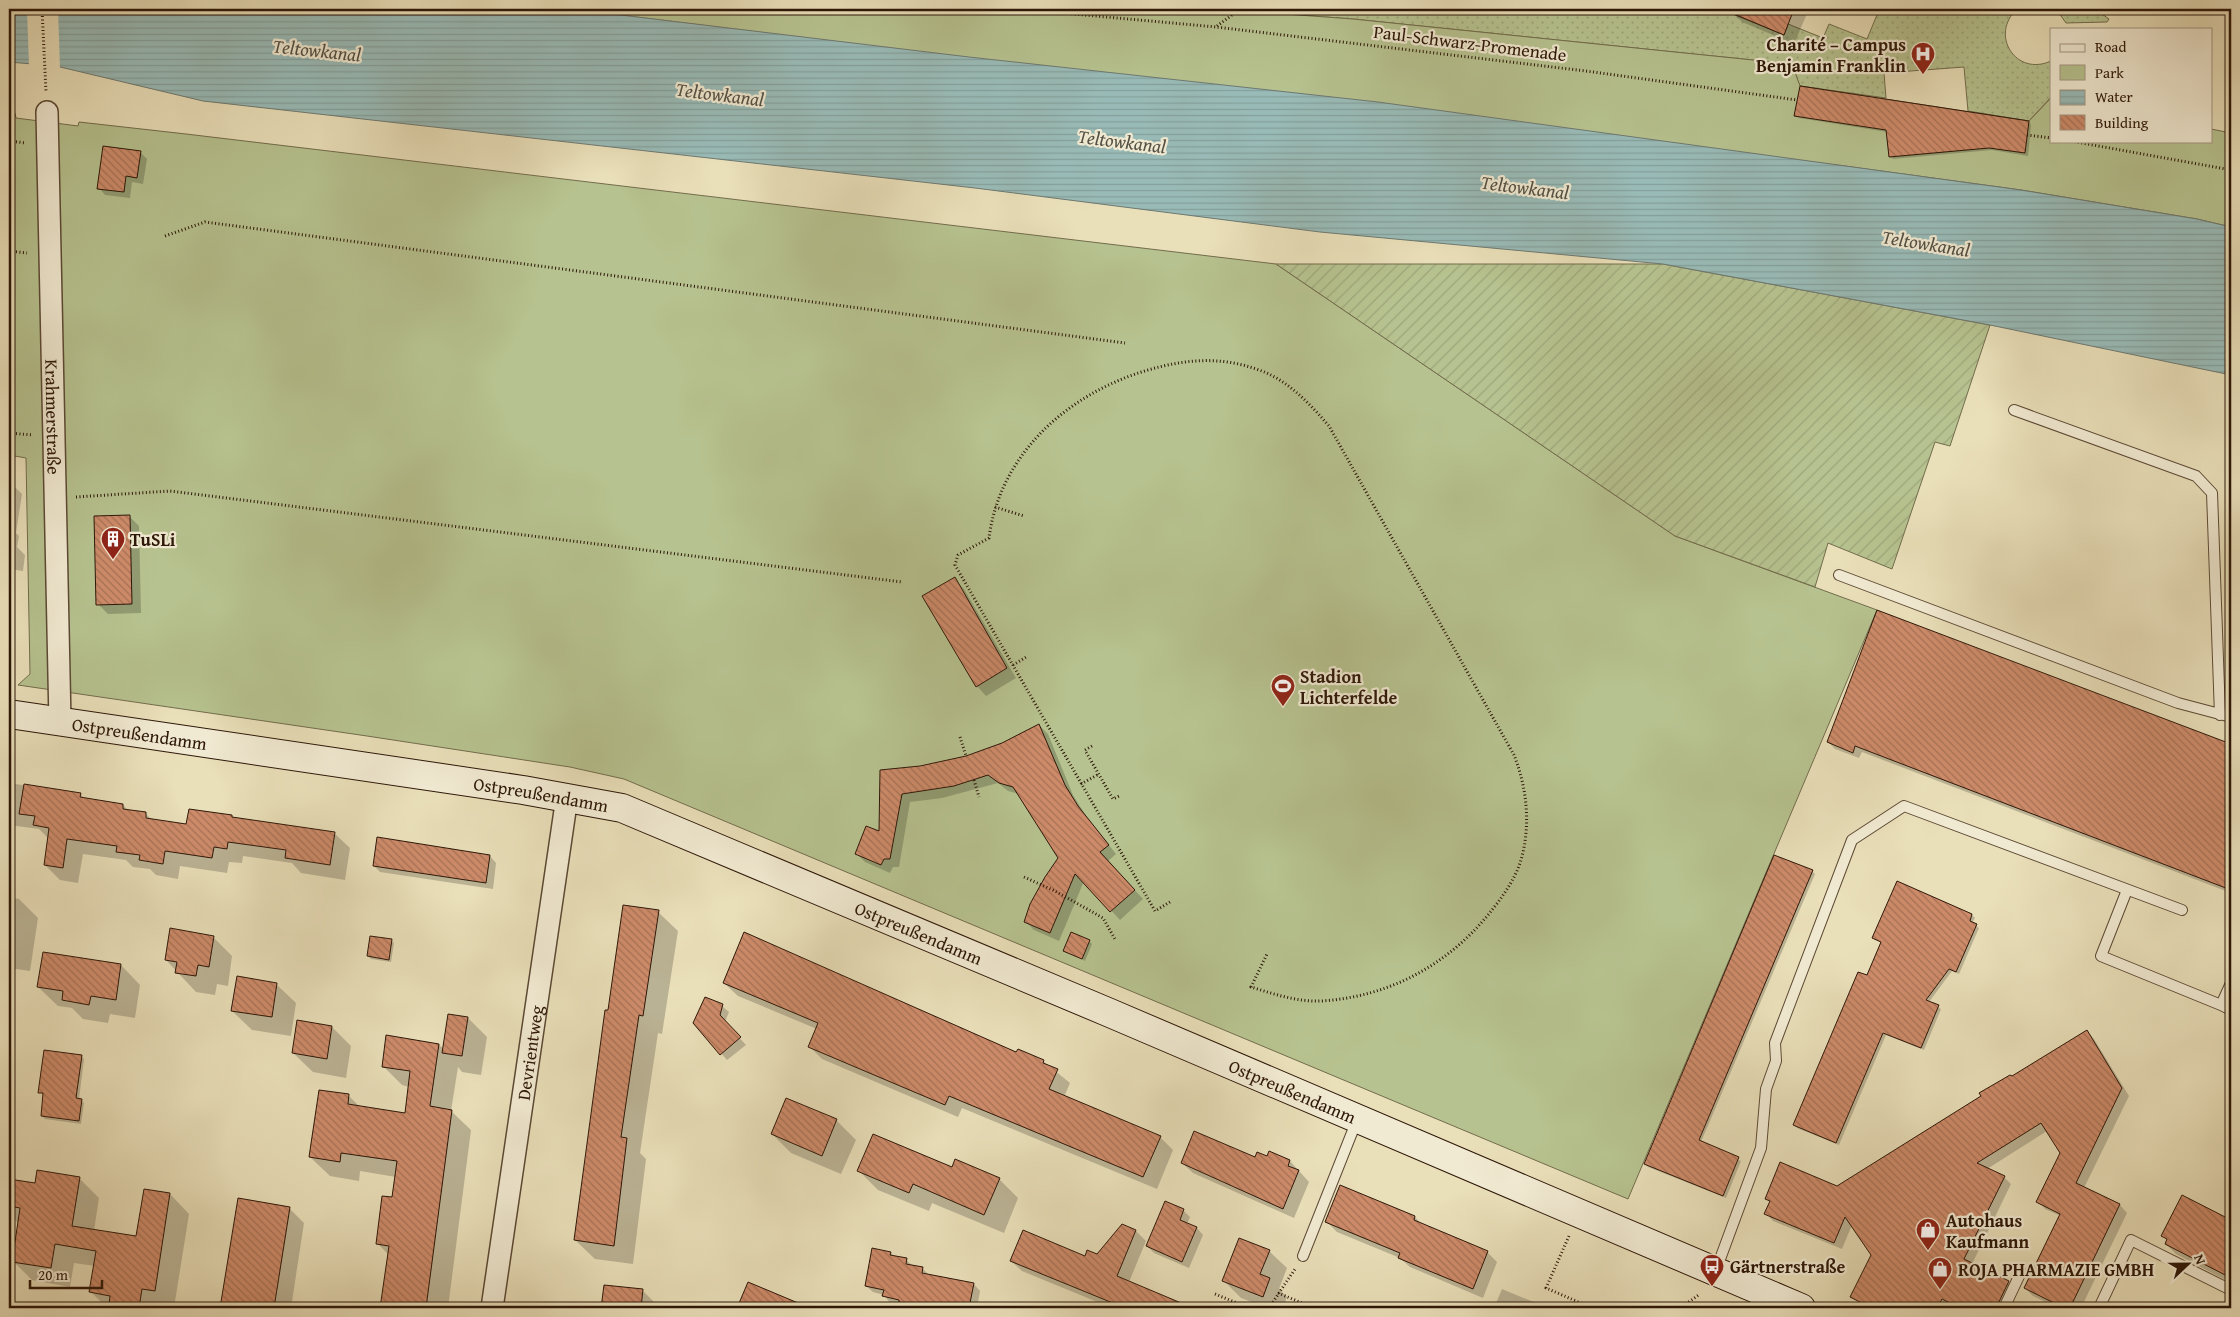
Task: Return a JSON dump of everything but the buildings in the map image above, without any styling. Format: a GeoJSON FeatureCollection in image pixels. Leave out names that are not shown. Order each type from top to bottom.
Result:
{"type":"FeatureCollection","features":[{"type":"Feature","properties":{"kind":"street","name":"Krahmerstraße"},"geometry":{"type":"LineString","coordinates":[[47,112],[60,722]]}},
{"type":"Feature","properties":{"kind":"street","name":"Ostpreußendamm"},"geometry":{"type":"LineString","coordinates":[[9,714],[567,797],[622,808],[1358,1119],[1709,1281],[1790,1306]]}},
{"type":"Feature","properties":{"kind":"street","name":"Devrientweg"},"geometry":{"type":"LineString","coordinates":[[492,1308],[567,797]]}},
{"type":"Feature","properties":{"kind":"lane"},"geometry":{"type":"LineString","coordinates":[[2014,410],[2196,476],[2212,493],[2220,715]]}},
{"type":"Feature","properties":{"kind":"lane"},"geometry":{"type":"LineString","coordinates":[[1838,575],[2178,704],[2231,718]]}},
{"type":"Feature","properties":{"kind":"lane"},"geometry":{"type":"LineString","coordinates":[[1709,1281],[1761,1148],[1766,1088],[1776,1061],[1775,1043],[1852,840],[1904,806],[2182,910]]}},
{"type":"Feature","properties":{"kind":"lane"},"geometry":{"type":"LineString","coordinates":[[2127,890],[2101,956],[2231,1010]]}},
{"type":"Feature","properties":{"kind":"lane"},"geometry":{"type":"LineString","coordinates":[[2221,1005],[2231,983]]}},
{"type":"Feature","properties":{"kind":"lane"},"geometry":{"type":"LineString","coordinates":[[1303,1256],[1358,1119]]}},
{"type":"Feature","properties":{"kind":"lane"},"geometry":{"type":"LineString","coordinates":[[2099,1308],[2131,1240],[2231,1290]]}},
{"type":"Feature","properties":{"kind":"lane"},"geometry":{"type":"LineString","coordinates":[[2004,1308],[2021,1272]]}},
{"type":"Feature","properties":{"kind":"path"},"geometry":{"type":"LineString","coordinates":[[42,9],[47,112]]}},
{"type":"Feature","properties":{"kind":"path","name":"Paul-Schwarz-Promenade"},"geometry":{"type":"LineString","coordinates":[[1019,9],[1216,27],[1576,70],[1797,100]]}},
{"type":"Feature","properties":{"kind":"path"},"geometry":{"type":"LineString","coordinates":[[1216,27],[1240,9]]}},
{"type":"Feature","properties":{"kind":"path"},"geometry":{"type":"LineString","coordinates":[[2027,135],[2050,138]]}},
{"type":"Feature","properties":{"kind":"path"},"geometry":{"type":"LineString","coordinates":[[2077,142],[2231,170]]}},
{"type":"Feature","properties":{"kind":"path"},"geometry":{"type":"LineString","coordinates":[[165,236],[204,222],[1125,343]]}},
{"type":"Feature","properties":{"kind":"path"},"geometry":{"type":"LineString","coordinates":[[1170,902],[1155,911],[955,565],[958,555],[988,538],[996,507],[1018,459],[1043,429],[1074,403],[1129,376],[1162,366],[1201,359],[1236,363],[1260,370],[1282,381],[1313,407],[1329,426],[1514,755],[1521,774],[1526,804],[1526,831],[1521,860],[1503,896],[1481,924],[1444,959],[1410,979],[1380,990],[1350,997],[1320,1001],[1284,998],[1251,987],[1267,954]]}},
{"type":"Feature","properties":{"kind":"path"},"geometry":{"type":"LineString","coordinates":[[56,498],[170,491],[902,582]]}},
{"type":"Feature","properties":{"kind":"path"},"geometry":{"type":"LineString","coordinates":[[996,507],[1024,516]]}},
{"type":"Feature","properties":{"kind":"path"},"geometry":{"type":"LineString","coordinates":[[1013,665],[1028,656]]}},
{"type":"Feature","properties":{"kind":"path"},"geometry":{"type":"LineString","coordinates":[[960,736],[966,756]]}},
{"type":"Feature","properties":{"kind":"path"},"geometry":{"type":"LineString","coordinates":[[1092,746],[1085,750],[1113,799],[1121,795]]}},
{"type":"Feature","properties":{"kind":"path"},"geometry":{"type":"LineString","coordinates":[[1081,784],[1099,774]]}},
{"type":"Feature","properties":{"kind":"path"},"geometry":{"type":"LineString","coordinates":[[974,780],[979,796]]}},
{"type":"Feature","properties":{"kind":"path"},"geometry":{"type":"LineString","coordinates":[[1024,877],[1055,891],[1103,918],[1116,941]]}},
{"type":"Feature","properties":{"kind":"path"},"geometry":{"type":"LineString","coordinates":[[1568,1237],[1546,1288],[1592,1308]]}},
{"type":"Feature","properties":{"kind":"path"},"geometry":{"type":"LineString","coordinates":[[1270,1308],[1303,1256]]}},
{"type":"Feature","properties":{"kind":"path"},"geometry":{"type":"LineString","coordinates":[[1680,1308],[1709,1281]]}},
{"type":"Feature","properties":{"kind":"path"},"geometry":{"type":"LineString","coordinates":[[1278,1293],[1314,1308]]}},
{"type":"Feature","properties":{"kind":"path"},"geometry":{"type":"LineString","coordinates":[[1215,1294],[1249,1308]]}},
{"type":"Feature","properties":{"kind":"green space"},"geometry":{"type":"Polygon","coordinates":[[[571,9],[1216,9],[1353,19],[1792,64],[1800,86],[2029,121],[2050,99],[2050,142],[2212,142],[2212,129],[2231,133],[2231,227],[2197,219],[2021,190],[1844,166],[571,9]]]}},
{"type":"Feature","properties":{"kind":"green space","name":"Charité – Campus Benjamin Franklin"},"geometry":{"type":"Polygon","coordinates":[[[1216,9],[1732,9],[1730,13],[1784,35],[1788,24],[1823,38],[1829,24],[1867,39],[1879,10],[1877,9],[2017,9],[2009,19],[2006,41],[2010,51],[2017,58],[2027,63],[2038,64],[2050,61],[2050,98],[2029,121],[1968,111],[1964,67],[1884,73],[1886,98],[1800,86],[1791,64],[1353,19],[1216,9]]]}},
{"type":"Feature","properties":{"kind":"green space"},"geometry":{"type":"Polygon","coordinates":[[[2056,9],[2095,9],[2109,19],[2107,22],[2066,23],[2056,9]]]}},
{"type":"Feature","properties":{"kind":"green space","name":"Stadion Lichterfelde"},"geometry":{"type":"Polygon","coordinates":[[[9,112],[15,113],[16,118],[78,126],[79,122],[186,134],[1276,264],[1675,536],[1877,610],[1628,1199],[624,779],[570,767],[18,685],[30,674],[26,458],[9,455],[9,428],[12,428],[12,347],[9,347],[9,112]]]}},
{"type":"Feature","properties":{"kind":"green space"},"geometry":{"type":"Polygon","coordinates":[[[1276,264],[1663,264],[1990,325],[1950,446],[1935,442],[1892,569],[1828,543],[1815,587],[1675,536],[1276,264]]]}},
{"type":"Feature","properties":{"kind":"water","name":"Teltowkanal"},"geometry":{"type":"Polygon","coordinates":[[[9,9],[571,9],[969,57],[1378,102],[2021,190],[2197,219],[2231,227],[2231,375],[1990,325],[1663,264],[1320,232],[975,188],[203,101],[56,66],[9,62],[9,9]]]}},
{"type":"Feature","properties":{"kind":"pier"},"geometry":{"type":"Polygon","coordinates":[[[27,9],[58,9],[60,69],[29,66],[27,9]]]}},
{"type":"Feature","properties":{"kind":"place","name":"Charité – Campus Benjamin Franklin"},"geometry":{"type":"Point","coordinates":[1923,75]}},
{"type":"Feature","properties":{"kind":"place","name":"TuSLi"},"geometry":{"type":"Point","coordinates":[113,560]}},
{"type":"Feature","properties":{"kind":"place","name":"Stadion Lichterfelde"},"geometry":{"type":"Point","coordinates":[1283,707]}},
{"type":"Feature","properties":{"kind":"place","name":"Autohaus Kaufmann"},"geometry":{"type":"Point","coordinates":[1928,1251]}},
{"type":"Feature","properties":{"kind":"place","name":"Gärtnerstraße"},"geometry":{"type":"Point","coordinates":[1712,1287]}},
{"type":"Feature","properties":{"kind":"place","name":"ROJA PHARMAZIE GMBH"},"geometry":{"type":"Point","coordinates":[1940,1290]}}]}
